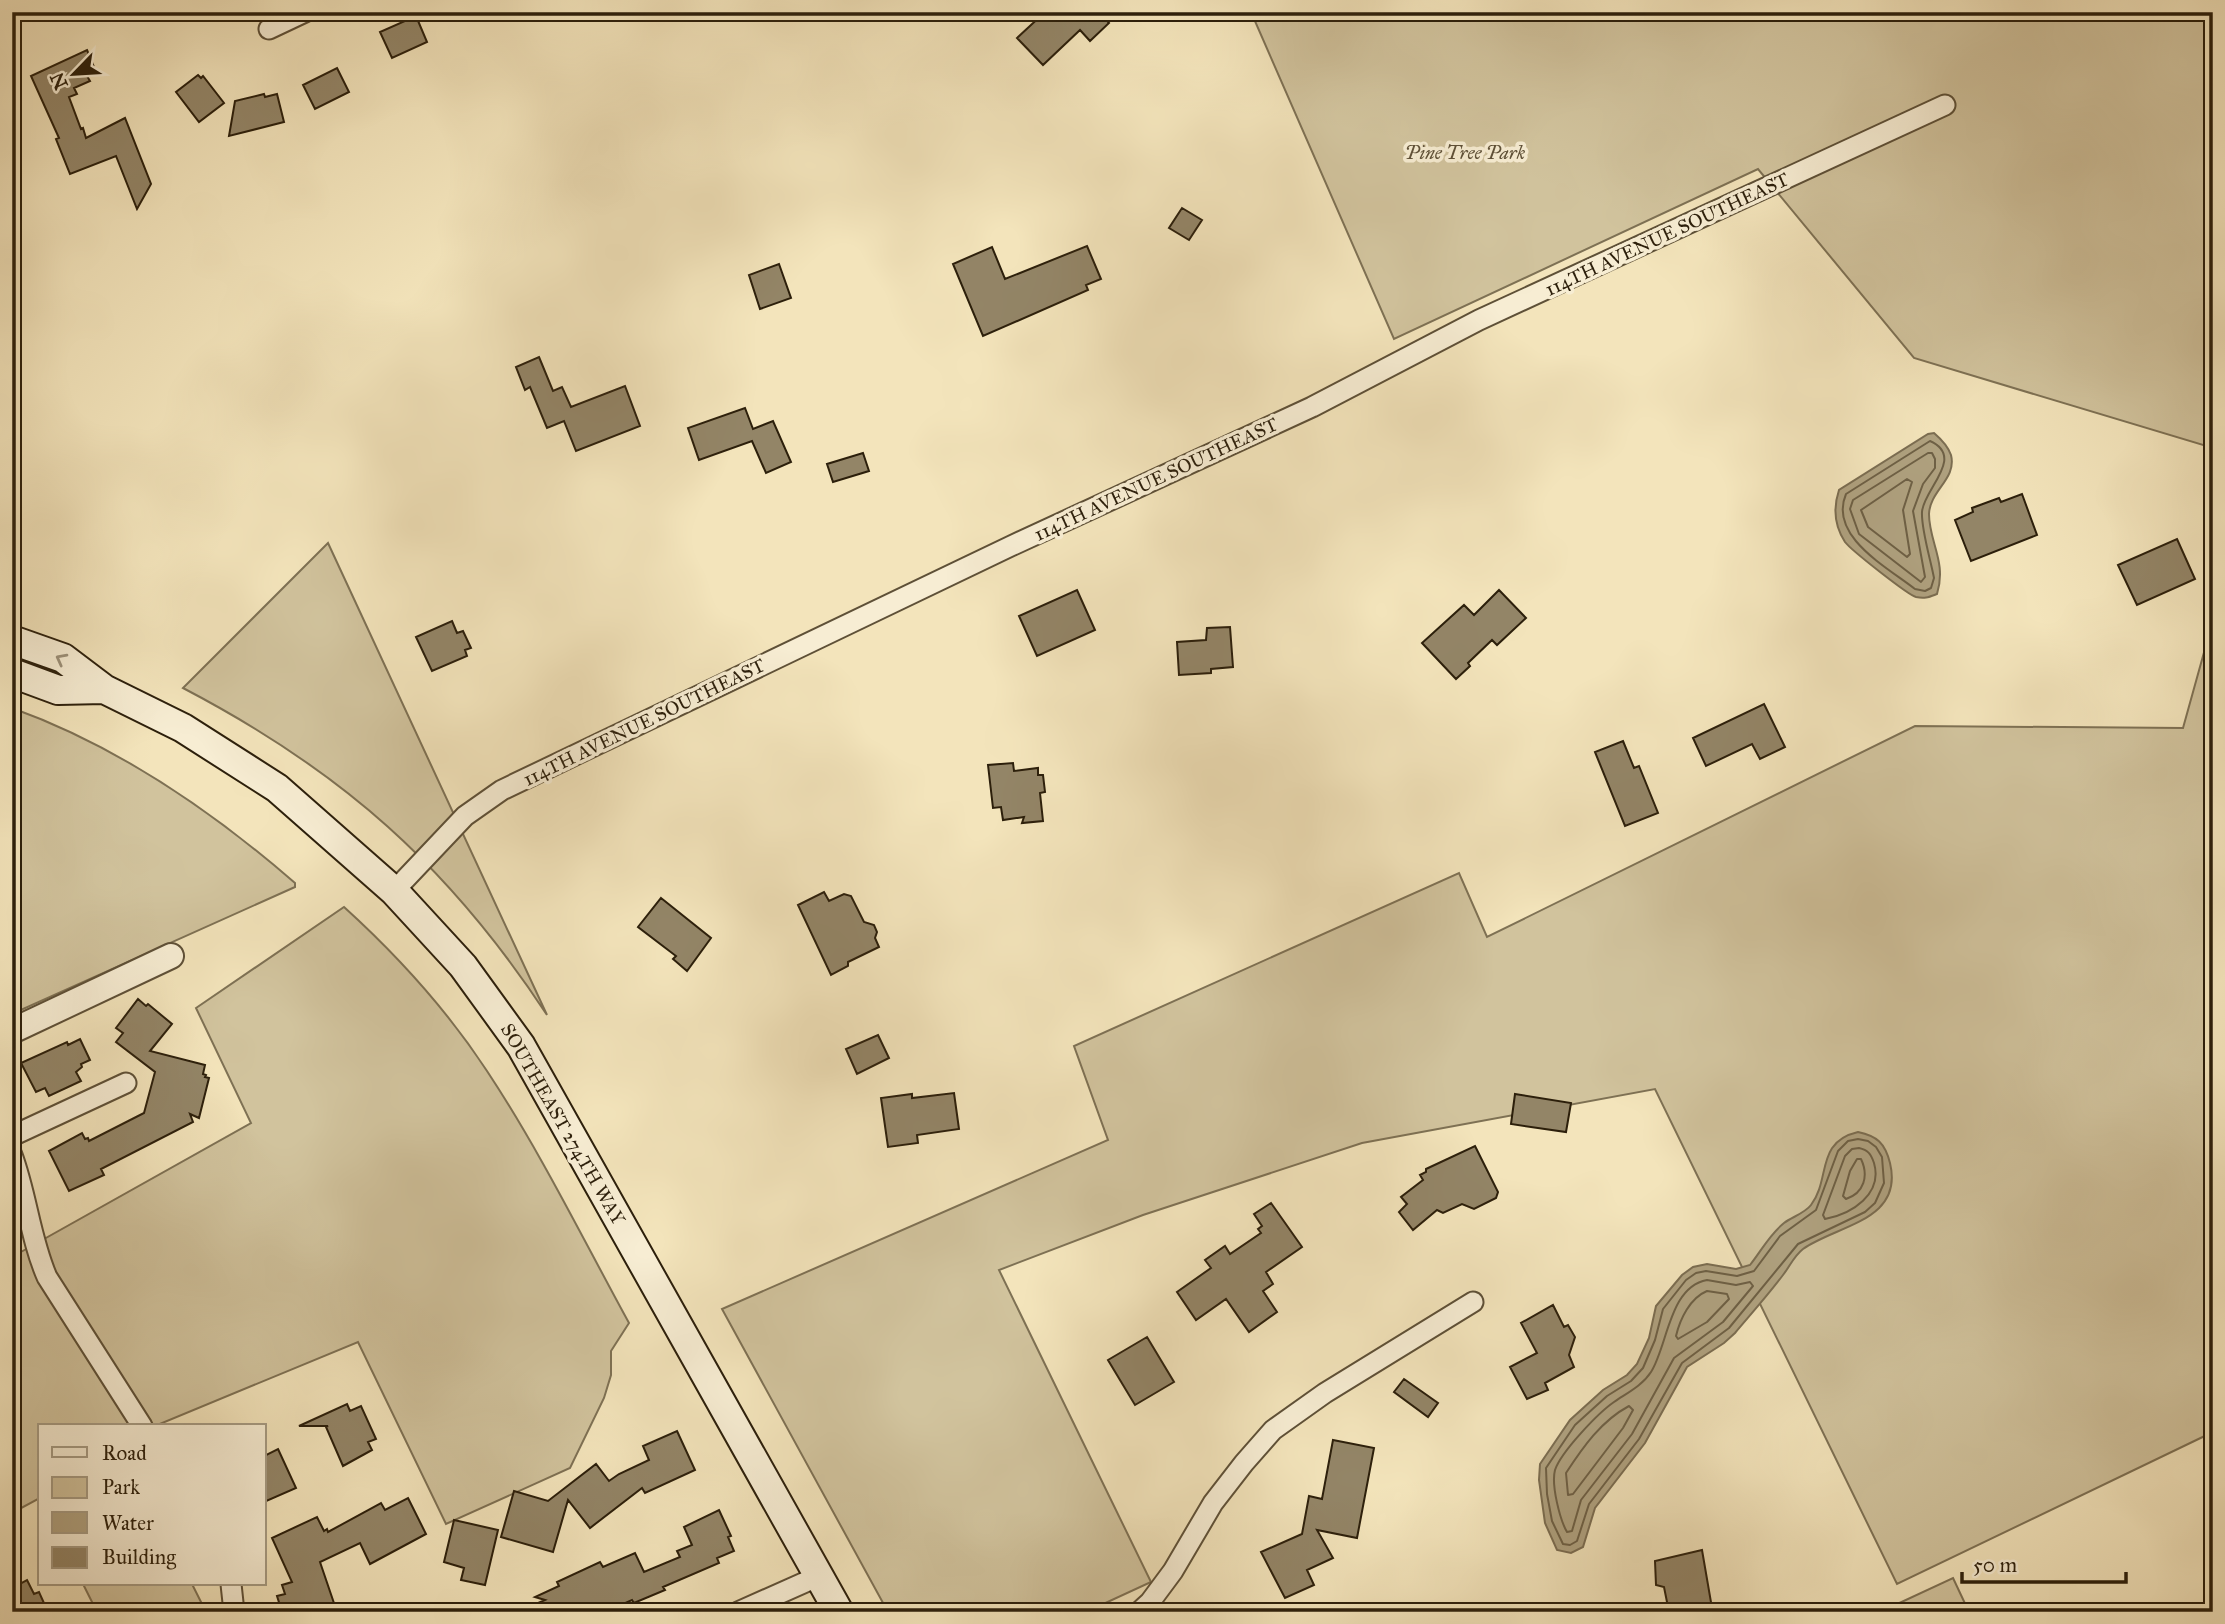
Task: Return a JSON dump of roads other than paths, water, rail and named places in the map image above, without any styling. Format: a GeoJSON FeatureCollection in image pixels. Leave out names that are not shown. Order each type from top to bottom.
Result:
{"type":"FeatureCollection","features":[{"type":"Feature","properties":{"kind":"main road","name":"SOUTHEAST 274TH WAY"},"geometry":{"type":"LineString","coordinates":[[12,640],[63,658],[104,689],[183,728],[277,788],[394,891],[463,966],[521,1046],[839,1612]]}},
{"type":"Feature","properties":{"kind":"main road","name":"SOUTHEAST 274TH WAY"},"geometry":{"type":"LineString","coordinates":[[12,673],[58,690],[104,689]]}},
{"type":"Feature","properties":{"kind":"street"},"geometry":{"type":"LineString","coordinates":[[269,29],[305,12]]}},
{"type":"Feature","properties":{"kind":"street","name":"114TH AVENUE SOUTHEAST"},"geometry":{"type":"LineString","coordinates":[[394,891],[465,816],[502,790],[1011,546],[1312,407],[1479,320],[1945,105]]}},
{"type":"Feature","properties":{"kind":"street"},"geometry":{"type":"LineString","coordinates":[[12,1031],[171,956]]}},
{"type":"Feature","properties":{"kind":"street"},"geometry":{"type":"LineString","coordinates":[[12,1136],[126,1083]]}},
{"type":"Feature","properties":{"kind":"street"},"geometry":{"type":"LineString","coordinates":[[12,1155],[23,1184],[39,1257],[47,1277],[141,1424]]}},
{"type":"Feature","properties":{"kind":"street"},"geometry":{"type":"LineString","coordinates":[[1139,1612],[1173,1571],[1213,1503],[1273,1430],[1325,1393],[1473,1302]]}},
{"type":"Feature","properties":{"kind":"street"},"geometry":{"type":"LineString","coordinates":[[738,1612],[819,1576]]}},
{"type":"Feature","properties":{"kind":"street"},"geometry":{"type":"LineString","coordinates":[[230,1586],[234,1612]]}},
{"type":"Feature","properties":{"kind":"water"},"geometry":{"type":"Polygon","coordinates":[[[1934,433],[1948,449],[1952,463],[1947,478],[1930,506],[1929,514],[1939,562],[1940,583],[1937,594],[1922,598],[1902,589],[1849,547],[1839,529],[1835,510],[1839,490],[1928,434],[1934,433]]]}},
{"type":"Feature","properties":{"kind":"water"},"geometry":{"type":"Polygon","coordinates":[[[1858,1132],[1875,1138],[1886,1150],[1892,1182],[1887,1198],[1864,1219],[1803,1249],[1735,1333],[1687,1367],[1645,1443],[1595,1508],[1583,1547],[1571,1553],[1557,1550],[1545,1523],[1539,1480],[1540,1464],[1570,1420],[1637,1364],[1649,1338],[1656,1306],[1682,1275],[1693,1267],[1707,1264],[1736,1269],[1750,1265],[1779,1228],[1811,1205],[1835,1144],[1858,1132]]]}},
{"type":"Feature","properties":{"kind":"park label","name":"Pine Tree Park"},"geometry":{"type":"Point","coordinates":[1465,152]}}]}
